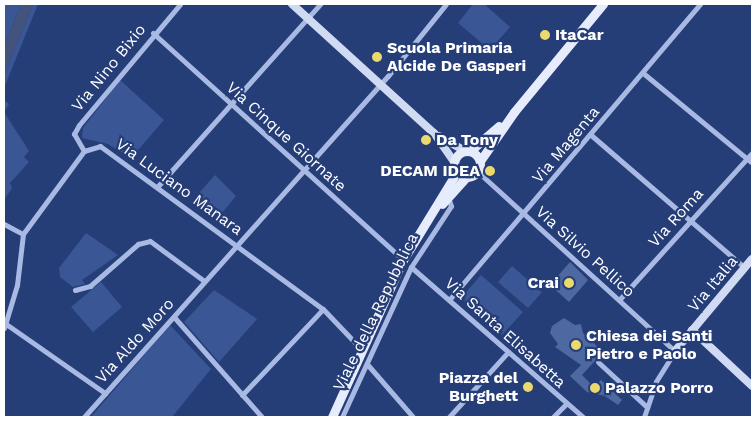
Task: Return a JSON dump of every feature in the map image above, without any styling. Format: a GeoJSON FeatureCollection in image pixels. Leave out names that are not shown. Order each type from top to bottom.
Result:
{"type":"FeatureCollection","features":[{"type":"Feature","properties":{"kind":"main road"},"geometry":{"type":"LineString","coordinates":[[514,112],[454,162],[457,172],[466,177],[478,172],[480,161],[514,112],[603,4]]}},
{"type":"Feature","properties":{"kind":"main road"},"geometry":{"type":"LineString","coordinates":[[467,151],[480,161]]}},
{"type":"Feature","properties":{"kind":"main road","name":"Viale della Repubblica"},"geometry":{"type":"LineString","coordinates":[[332,417],[403,260],[457,172]]}},
{"type":"Feature","properties":{"kind":"main road","name":"Viale della Repubblica"},"geometry":{"type":"LineString","coordinates":[[419,234],[466,177]]}},
{"type":"Feature","properties":{"kind":"street","name":"Via Nino Bixio"},"geometry":{"type":"LineString","coordinates":[[84,151],[74,134],[79,126],[153,33],[180,4]]}},
{"type":"Feature","properties":{"kind":"street"},"geometry":{"type":"LineString","coordinates":[[292,4],[434,133],[454,162]]}},
{"type":"Feature","properties":{"kind":"street"},"geometry":{"type":"LineString","coordinates":[[158,186],[320,4]]}},
{"type":"Feature","properties":{"kind":"street","name":"Via Aldo Moro"},"geometry":{"type":"LineString","coordinates":[[84,417],[303,169],[381,84],[446,4]]}},
{"type":"Feature","properties":{"kind":"street","name":"Via Magenta"},"geometry":{"type":"LineString","coordinates":[[449,300],[525,214],[700,4]]}},
{"type":"Feature","properties":{"kind":"street","name":"Via Cinque Giornate"},"geometry":{"type":"LineString","coordinates":[[153,33],[403,260]]}},
{"type":"Feature","properties":{"kind":"street"},"geometry":{"type":"LineString","coordinates":[[643,73],[752,163]]}},
{"type":"Feature","properties":{"kind":"street"},"geometry":{"type":"LineString","coordinates":[[434,133],[467,151]]}},
{"type":"Feature","properties":{"kind":"street"},"geometry":{"type":"LineString","coordinates":[[591,135],[745,268]]}},
{"type":"Feature","properties":{"kind":"street","name":"Via Luciano Manara"},"geometry":{"type":"LineString","coordinates":[[84,151],[100,146],[158,186],[323,309],[363,351]]}},
{"type":"Feature","properties":{"kind":"street"},"geometry":{"type":"LineString","coordinates":[[84,151],[23,234],[17,285],[5,326],[105,393]]}},
{"type":"Feature","properties":{"kind":"street","name":"Via Roma"},"geometry":{"type":"LineString","coordinates":[[619,300],[752,153]]}},
{"type":"Feature","properties":{"kind":"street","name":"Via Silvio Pellico"},"geometry":{"type":"LineString","coordinates":[[478,172],[675,351]]}},
{"type":"Feature","properties":{"kind":"street","name":"Viale della Repubblica"},"geometry":{"type":"LineString","coordinates":[[342,417],[411,267],[451,206],[448,197]]}},
{"type":"Feature","properties":{"kind":"street"},"geometry":{"type":"LineString","coordinates":[[4,224],[23,234]]}},
{"type":"Feature","properties":{"kind":"street"},"geometry":{"type":"LineString","coordinates":[[75,290],[90,286],[138,244],[150,241],[204,281]]}},
{"type":"Feature","properties":{"kind":"street","name":"Via Italia"},"geometry":{"type":"LineString","coordinates":[[675,351],[752,259]]}},
{"type":"Feature","properties":{"kind":"street","name":"Via Santa Elisabetta"},"geometry":{"type":"LineString","coordinates":[[411,267],[583,417]]}},
{"type":"Feature","properties":{"kind":"street"},"geometry":{"type":"LineString","coordinates":[[242,395],[323,309]]}},
{"type":"Feature","properties":{"kind":"street"},"geometry":{"type":"LineString","coordinates":[[174,317],[262,417]]}},
{"type":"Feature","properties":{"kind":"street"},"geometry":{"type":"LineString","coordinates":[[692,330],[752,386]]}},
{"type":"Feature","properties":{"kind":"street"},"geometry":{"type":"LineString","coordinates":[[644,417],[656,382],[675,351]]}},
{"type":"Feature","properties":{"kind":"street"},"geometry":{"type":"LineString","coordinates":[[449,417],[508,352]]}},
{"type":"Feature","properties":{"kind":"street"},"geometry":{"type":"LineString","coordinates":[[598,362],[647,407]]}},
{"type":"Feature","properties":{"kind":"street"},"geometry":{"type":"LineString","coordinates":[[367,364],[413,417]]}},
{"type":"Feature","properties":{"kind":"street"},"geometry":{"type":"LineString","coordinates":[[553,417],[566,404]]}},
{"type":"Feature","properties":{"kind":"shaded area"},"geometry":{"type":"Polygon","coordinates":[[[4,4],[21,4],[4,46],[4,4]]]}},
{"type":"Feature","properties":{"kind":"shaded area"},"geometry":{"type":"Polygon","coordinates":[[[21,4],[33,4],[4,75],[4,46],[21,4]]]}},
{"type":"Feature","properties":{"kind":"shaded area"},"geometry":{"type":"Polygon","coordinates":[[[33,4],[38,4],[4,88],[4,75],[33,4]]]}},
{"type":"Feature","properties":{"kind":"shaded area"},"geometry":{"type":"Polygon","coordinates":[[[473,4],[484,4],[510,27],[490,50],[458,23],[473,4]]]}},
{"type":"Feature","properties":{"kind":"shaded area"},"geometry":{"type":"Polygon","coordinates":[[[120,80],[164,120],[131,158],[108,144],[82,138],[83,128],[120,80]]]}},
{"type":"Feature","properties":{"kind":"shaded area"},"geometry":{"type":"Polygon","coordinates":[[[4,100],[9,104],[4,112],[4,100]]]}},
{"type":"Feature","properties":{"kind":"shaded area"},"geometry":{"type":"Polygon","coordinates":[[[4,112],[29,151],[24,157],[29,162],[10,183],[12,188],[4,200],[4,112]]]}},
{"type":"Feature","properties":{"kind":"shaded area"},"geometry":{"type":"Polygon","coordinates":[[[215,175],[236,196],[216,220],[190,203],[215,175]]]}},
{"type":"Feature","properties":{"kind":"shaded area"},"geometry":{"type":"Polygon","coordinates":[[[86,233],[118,255],[82,280],[85,284],[73,287],[60,277],[59,268],[86,233]]]}},
{"type":"Feature","properties":{"kind":"shaded area"},"geometry":{"type":"Polygon","coordinates":[[[512,266],[542,292],[528,308],[498,282],[512,266]]]}},
{"type":"Feature","properties":{"kind":"shaded area"},"geometry":{"type":"Polygon","coordinates":[[[481,275],[523,312],[502,335],[461,298],[481,275]]]}},
{"type":"Feature","properties":{"kind":"shaded area"},"geometry":{"type":"Polygon","coordinates":[[[101,282],[122,307],[93,332],[71,307],[101,282]]]}},
{"type":"Feature","properties":{"kind":"shaded area"},"geometry":{"type":"Polygon","coordinates":[[[214,290],[257,319],[219,362],[184,322],[214,290]]]}},
{"type":"Feature","properties":{"kind":"shaded area"},"geometry":{"type":"Polygon","coordinates":[[[170,325],[211,369],[172,417],[91,417],[170,325]]]}},
{"type":"Feature","properties":{"kind":"building","name":"Crai"},"geometry":{"type":"Polygon","coordinates":[[[570,262],[588,280],[569,302],[550,285],[570,262]]]}},
{"type":"Feature","properties":{"kind":"building","name":"Chiesa dei Santi Pietro e Paolo"},"geometry":{"type":"Polygon","coordinates":[[[564,318],[575,325],[581,324],[583,333],[603,352],[582,375],[594,387],[601,380],[622,400],[618,405],[605,396],[587,392],[570,376],[581,365],[555,347],[558,344],[550,333],[552,326],[564,318]]]}},
{"type":"Feature","properties":{"kind":"place","name":"ItaCar"},"geometry":{"type":"Point","coordinates":[545,35]}},
{"type":"Feature","properties":{"kind":"place","name":"Scuola Primaria Alcide De Gasperi"},"geometry":{"type":"Point","coordinates":[377,57]}},
{"type":"Feature","properties":{"kind":"place","name":"Da Tony"},"geometry":{"type":"Point","coordinates":[426,140]}},
{"type":"Feature","properties":{"kind":"place","name":"DECAM IDEA"},"geometry":{"type":"Point","coordinates":[490,171]}},
{"type":"Feature","properties":{"kind":"place","name":"Crai"},"geometry":{"type":"Point","coordinates":[569,283]}},
{"type":"Feature","properties":{"kind":"place","name":"Chiesa dei Santi Pietro e Paolo"},"geometry":{"type":"Point","coordinates":[576,345]}},
{"type":"Feature","properties":{"kind":"place","name":"Piazza del Burghett"},"geometry":{"type":"Point","coordinates":[528,387]}},
{"type":"Feature","properties":{"kind":"place","name":"Palazzo Porro"},"geometry":{"type":"Point","coordinates":[595,388]}}]}
